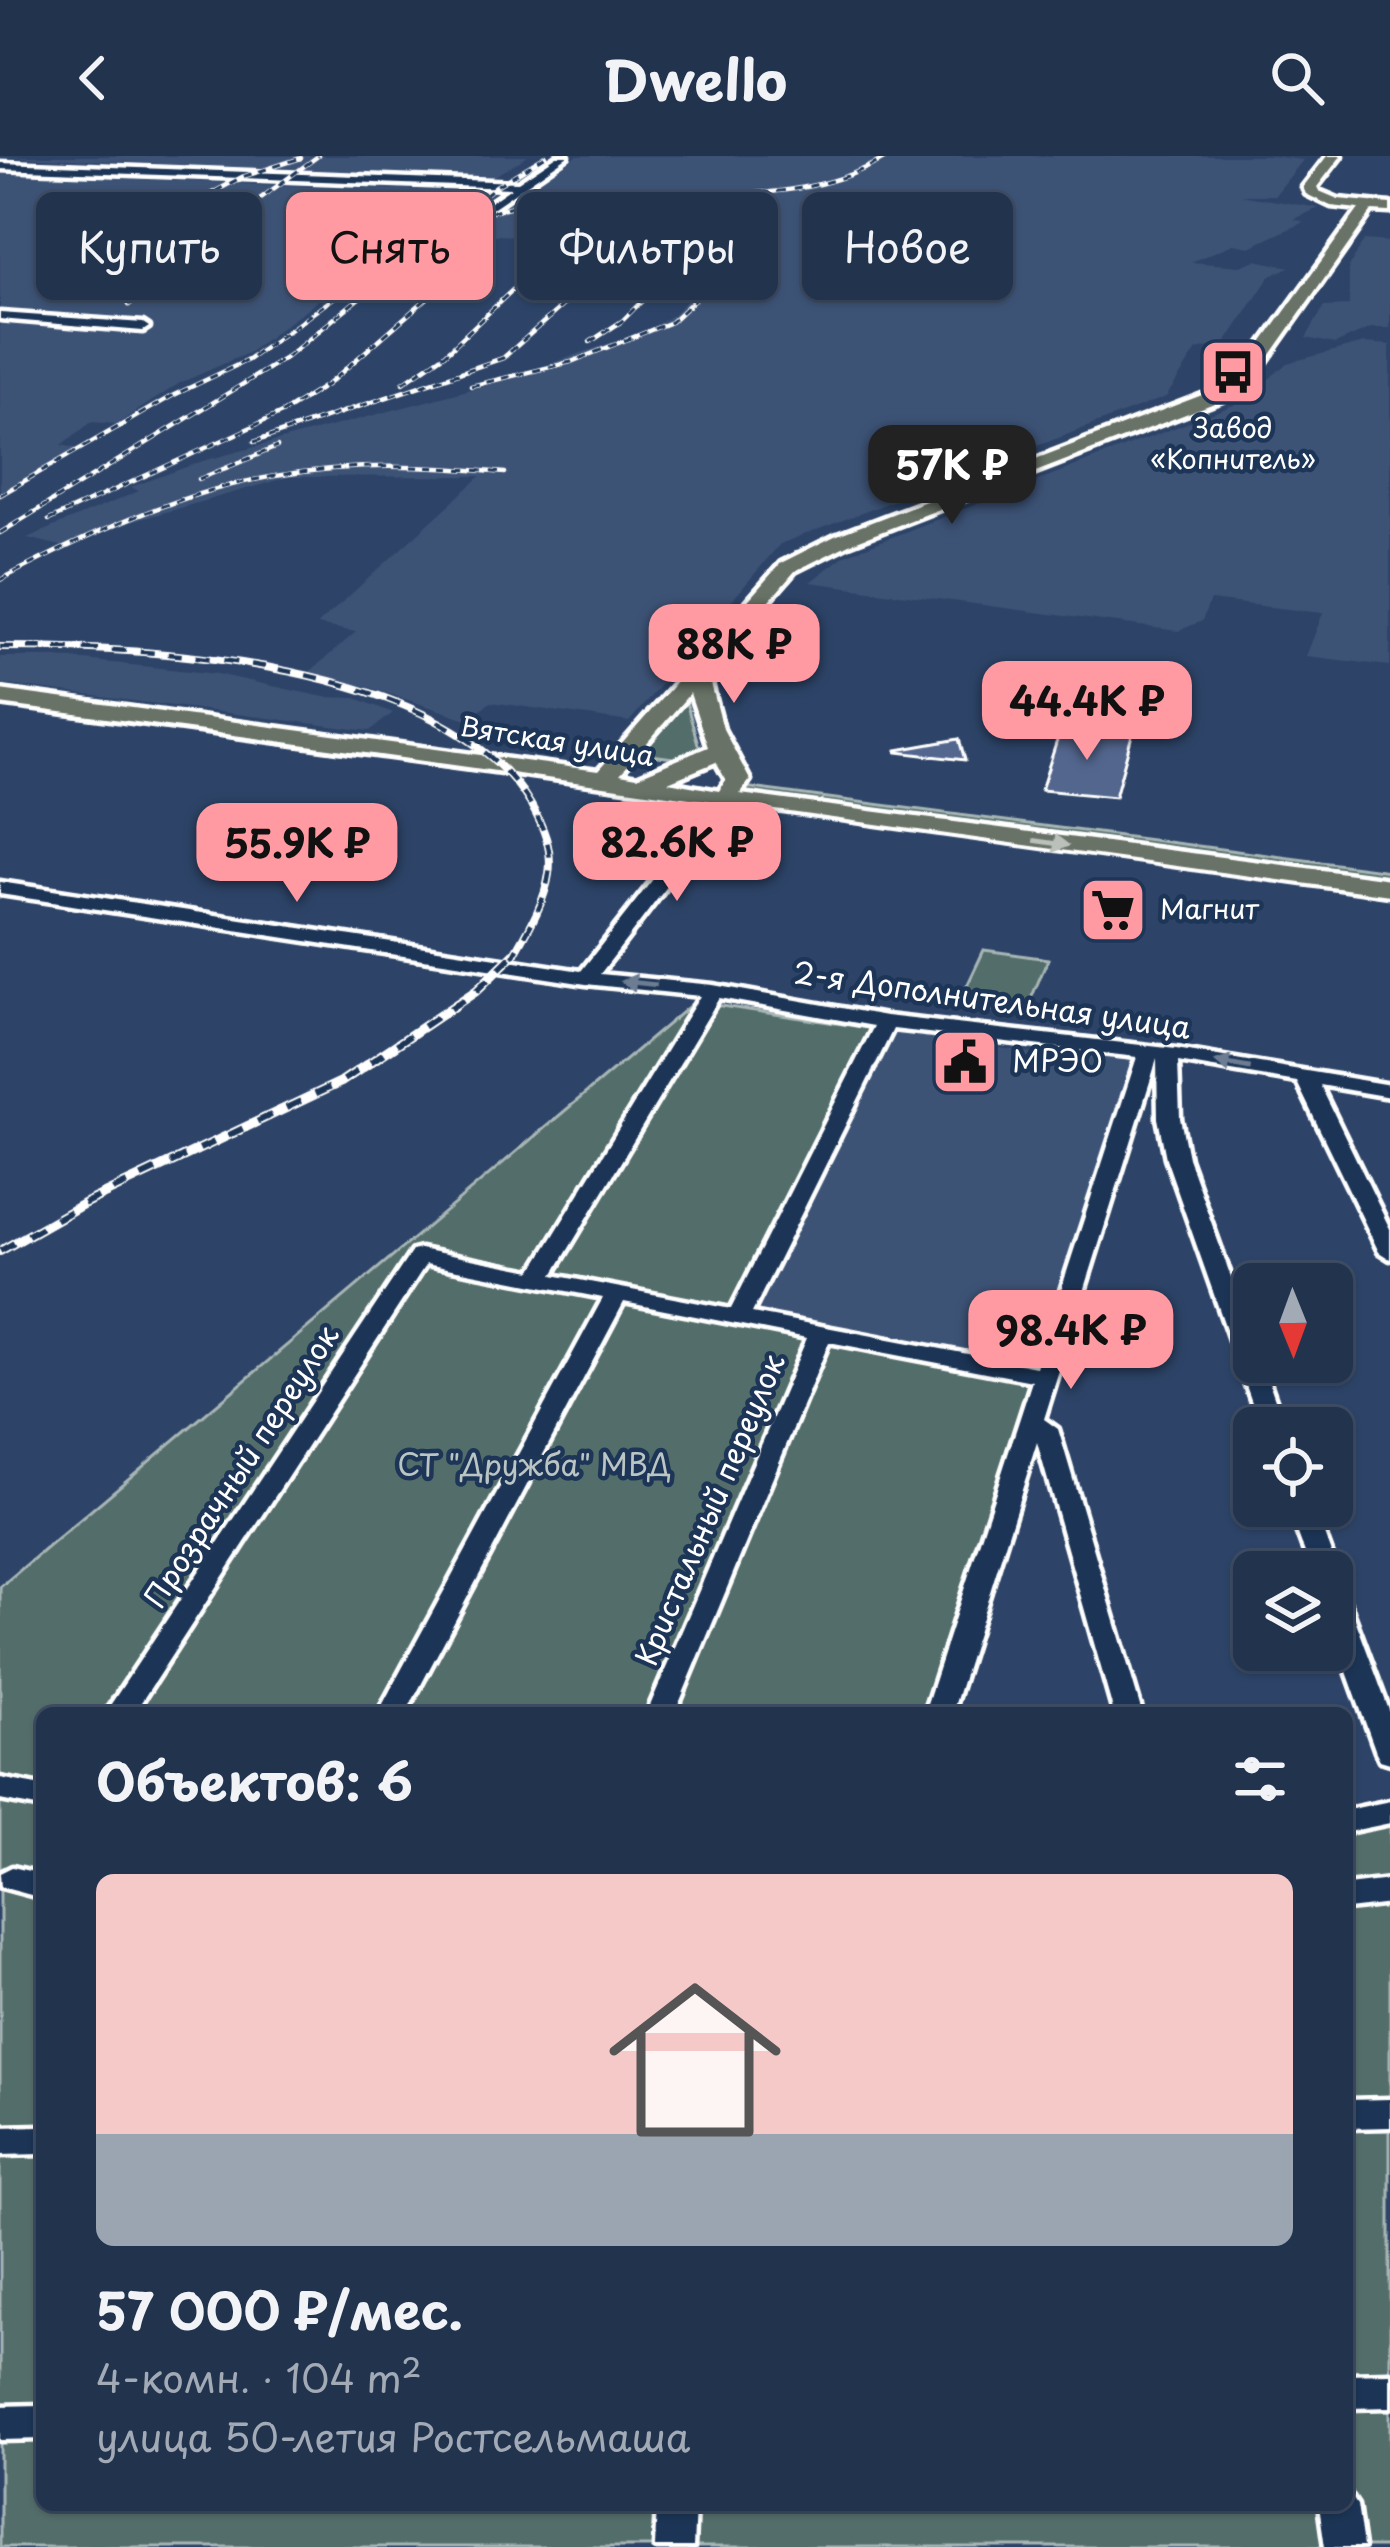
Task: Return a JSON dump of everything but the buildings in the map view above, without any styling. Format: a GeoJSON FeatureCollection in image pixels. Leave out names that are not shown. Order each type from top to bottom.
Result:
{"type":"FeatureCollection","features":[{"type":"Feature","properties":{"kind":"main road"},"geometry":{"type":"LineString","coordinates":[[1334,156],[1310,187],[1313,194],[1341,197],[1368,208],[1390,205]]}},
{"type":"Feature","properties":{"kind":"main road"},"geometry":{"type":"LineString","coordinates":[[1319,175],[1341,197],[1368,208]]}},
{"type":"Feature","properties":{"kind":"main road"},"geometry":{"type":"LineString","coordinates":[[610,772],[773,583],[812,554],[1229,391],[1250,372],[1368,208]]}},
{"type":"Feature","properties":{"kind":"main road"},"geometry":{"type":"LineString","coordinates":[[698,673],[701,702],[732,789]]}},
{"type":"Feature","properties":{"kind":"main road","name":"Вятская улица"},"geometry":{"type":"LineString","coordinates":[[0,693],[496,760],[610,772],[676,772],[732,789],[1390,887]]}},
{"type":"Feature","properties":{"kind":"main road"},"geometry":{"type":"LineString","coordinates":[[638,785],[718,751]]}},
{"type":"Feature","properties":{"kind":"main road","name":"Вятская улица"},"geometry":{"type":"LineString","coordinates":[[610,772],[638,785],[732,789],[1390,866]]}},
{"type":"Feature","properties":{"kind":"street"},"geometry":{"type":"LineString","coordinates":[[493,202],[563,156]]}},
{"type":"Feature","properties":{"kind":"street"},"geometry":{"type":"LineString","coordinates":[[0,166],[517,184]]}},
{"type":"Feature","properties":{"kind":"street"},"geometry":{"type":"LineString","coordinates":[[0,316],[143,327]]}},
{"type":"Feature","properties":{"kind":"street"},"geometry":{"type":"LineString","coordinates":[[586,978],[732,789]]}},
{"type":"Feature","properties":{"kind":"street","name":"2-я Дополнительная улица"},"geometry":{"type":"LineString","coordinates":[[0,888],[586,978],[713,992],[886,1022],[1158,1053],[1390,1091]]}},
{"type":"Feature","properties":{"kind":"street"},"geometry":{"type":"LineString","coordinates":[[713,992],[538,1280],[1044,1376]]}},
{"type":"Feature","properties":{"kind":"street","name":"Кристальный переулок"},"geometry":{"type":"LineString","coordinates":[[738,1318],[886,1022]]}},
{"type":"Feature","properties":{"kind":"street"},"geometry":{"type":"LineString","coordinates":[[940,1707],[1044,1376],[1158,1053]]}},
{"type":"Feature","properties":{"kind":"street"},"geometry":{"type":"LineString","coordinates":[[1158,1053],[1177,1158],[1266,1407]]}},
{"type":"Feature","properties":{"kind":"street"},"geometry":{"type":"LineString","coordinates":[[1306,1078],[1390,1252]]}},
{"type":"Feature","properties":{"kind":"street","name":"Прозрачный переулок"},"geometry":{"type":"LineString","coordinates":[[123,1707],[420,1256],[538,1280]]}},
{"type":"Feature","properties":{"kind":"street"},"geometry":{"type":"LineString","coordinates":[[395,1707],[616,1296]]}},
{"type":"Feature","properties":{"kind":"street","name":"Кристальный переулок"},"geometry":{"type":"LineString","coordinates":[[665,1707],[821,1333]]}},
{"type":"Feature","properties":{"kind":"street"},"geometry":{"type":"LineString","coordinates":[[1031,1423],[1046,1429],[1126,1707]]}},
{"type":"Feature","properties":{"kind":"street"},"geometry":{"type":"LineString","coordinates":[[1353,1650],[1390,1752]]}},
{"type":"Feature","properties":{"kind":"street"},"geometry":{"type":"LineString","coordinates":[[0,1789],[36,1796]]}},
{"type":"Feature","properties":{"kind":"street"},"geometry":{"type":"LineString","coordinates":[[1353,1820],[1390,1811]]}},
{"type":"Feature","properties":{"kind":"street"},"geometry":{"type":"LineString","coordinates":[[1353,1896],[1390,1892]]}},
{"type":"Feature","properties":{"kind":"street"},"geometry":{"type":"LineString","coordinates":[[1353,2114],[1390,2114]]}},
{"type":"Feature","properties":{"kind":"street"},"geometry":{"type":"LineString","coordinates":[[0,2141],[36,2140]]}},
{"type":"Feature","properties":{"kind":"street"},"geometry":{"type":"LineString","coordinates":[[1353,2391],[1390,2390]]}},
{"type":"Feature","properties":{"kind":"street"},"geometry":{"type":"LineString","coordinates":[[0,2423],[36,2422]]}},
{"type":"Feature","properties":{"kind":"street"},"geometry":{"type":"LineString","coordinates":[[674,2547],[676,2511]]}},
{"type":"Feature","properties":{"kind":"street"},"geometry":{"type":"LineString","coordinates":[[1339,2511],[1344,2547]]}},
{"type":"Feature","properties":{"kind":"shaded area"},"geometry":{"type":"Polygon","coordinates":[[[0,156],[528,156],[489,179],[0,156]]]}},
{"type":"Feature","properties":{"kind":"shaded area"},"geometry":{"type":"Polygon","coordinates":[[[577,156],[1270,156],[1303,160],[1275,195],[1240,195],[1319,208],[1294,219],[1304,222],[1250,247],[1233,244],[1191,262],[1240,266],[1256,260],[1290,267],[1270,276],[1226,343],[1197,350],[1166,397],[780,544],[629,722],[491,702],[467,719],[365,686],[305,676],[356,632],[317,625],[481,476],[288,477],[127,523],[70,548],[27,538],[139,491],[131,487],[203,461],[543,370],[540,367],[648,330],[686,300],[778,300],[778,192],[520,192],[577,156]]]}},
{"type":"Feature","properties":{"kind":"shaded area"},"geometry":{"type":"Polygon","coordinates":[[[0,173],[474,192],[286,192],[286,300],[318,300],[248,353],[180,383],[117,424],[92,422],[61,445],[81,449],[0,499],[0,173]]]}},
{"type":"Feature","properties":{"kind":"shaded area"},"geometry":{"type":"Polygon","coordinates":[[[517,193],[517,236],[493,235],[493,211],[499,201],[517,193]]]}},
{"type":"Feature","properties":{"kind":"shaded area"},"geometry":{"type":"Polygon","coordinates":[[[1364,240],[1390,242],[1390,328],[1371,328],[1335,344],[1306,338],[1324,307],[1349,306],[1349,267],[1364,240]]]}},
{"type":"Feature","properties":{"kind":"shaded area"},"geometry":{"type":"Polygon","coordinates":[[[1364,343],[1390,345],[1390,666],[1306,656],[1323,613],[1210,600],[1202,621],[1178,631],[810,582],[845,555],[1244,401],[1287,363],[1364,343]]]}},
{"type":"Feature","properties":{"kind":"shaded area"},"geometry":{"type":"Polygon","coordinates":[[[0,657],[56,657],[217,674],[324,697],[356,698],[393,713],[370,731],[0,684],[0,657]]]}},
{"type":"Feature","properties":{"kind":"shaded area"},"geometry":{"type":"Polygon","coordinates":[[[876,1029],[1052,1056],[1055,1047],[1143,1059],[1031,1374],[734,1318],[876,1029]]]}},
{"type":"Feature","properties":{"kind":"green space"},"geometry":{"type":"Polygon","coordinates":[[[681,702],[686,702],[699,747],[696,753],[681,759],[651,755],[647,748],[681,702]]]}},
{"type":"Feature","properties":{"kind":"green space"},"geometry":{"type":"Polygon","coordinates":[[[744,787],[1390,871],[1390,881],[739,795],[744,787]]]}},
{"type":"Feature","properties":{"kind":"green space"},"geometry":{"type":"Polygon","coordinates":[[[984,950],[1048,959],[1024,1015],[958,1005],[984,950]]]}},
{"type":"Feature","properties":{"kind":"green space","name":"СТ \"Дружба\" МВД"},"geometry":{"type":"Polygon","coordinates":[[[694,1002],[876,1029],[734,1318],[1031,1374],[925,1707],[36,1707],[36,2511],[1353,2511],[1353,1831],[1390,1823],[1390,2547],[0,2547],[0,1587],[694,1002]]]}},
{"type":"Feature","properties":{"kind":"railway"},"geometry":{"type":"LineString","coordinates":[[129,305],[219,229],[318,156]]}},
{"type":"Feature","properties":{"kind":"railway"},"geometry":{"type":"LineString","coordinates":[[0,533],[287,357],[496,186],[546,156]]}},
{"type":"Feature","properties":{"kind":"railway"},"geometry":{"type":"LineString","coordinates":[[493,211],[572,196],[780,191],[854,173],[889,156]]}},
{"type":"Feature","properties":{"kind":"railway"},"geometry":{"type":"LineString","coordinates":[[214,192],[242,177],[301,158]]}},
{"type":"Feature","properties":{"kind":"railway"},"geometry":{"type":"LineString","coordinates":[[403,383],[445,354],[517,286]]}},
{"type":"Feature","properties":{"kind":"railway"},"geometry":{"type":"LineString","coordinates":[[0,495],[172,396],[248,360],[331,300]]}},
{"type":"Feature","properties":{"kind":"railway"},"geometry":{"type":"LineString","coordinates":[[49,520],[284,412],[328,384],[425,300]]}},
{"type":"Feature","properties":{"kind":"railway"},"geometry":{"type":"LineString","coordinates":[[254,442],[503,358],[569,300]]}},
{"type":"Feature","properties":{"kind":"railway"},"geometry":{"type":"LineString","coordinates":[[590,342],[643,300]]}},
{"type":"Feature","properties":{"kind":"railway"},"geometry":{"type":"LineString","coordinates":[[471,386],[571,362],[671,322],[694,300]]}},
{"type":"Feature","properties":{"kind":"railway"},"geometry":{"type":"LineString","coordinates":[[199,479],[277,447]]}},
{"type":"Feature","properties":{"kind":"railway"},"geometry":{"type":"LineString","coordinates":[[0,580],[129,519],[243,482],[362,467],[505,473]]}},
{"type":"Feature","properties":{"kind":"railway"},"geometry":{"type":"LineString","coordinates":[[0,647],[212,659],[365,691],[433,719],[490,757],[531,805],[546,838],[550,856],[547,885],[513,957]]}},
{"type":"Feature","properties":{"kind":"railway"},"geometry":{"type":"LineString","coordinates":[[0,1251],[83,1204],[341,1082],[476,991],[514,954]]}},
{"type":"Feature","properties":{"kind":"place","name":"Завод «Копнитель»"},"geometry":{"type":"Point","coordinates":[1233,372]}},
{"type":"Feature","properties":{"kind":"place","name":"Магнит"},"geometry":{"type":"Point","coordinates":[1113,910]}},
{"type":"Feature","properties":{"kind":"place","name":"МРЭО"},"geometry":{"type":"Point","coordinates":[965,1062]}}]}
